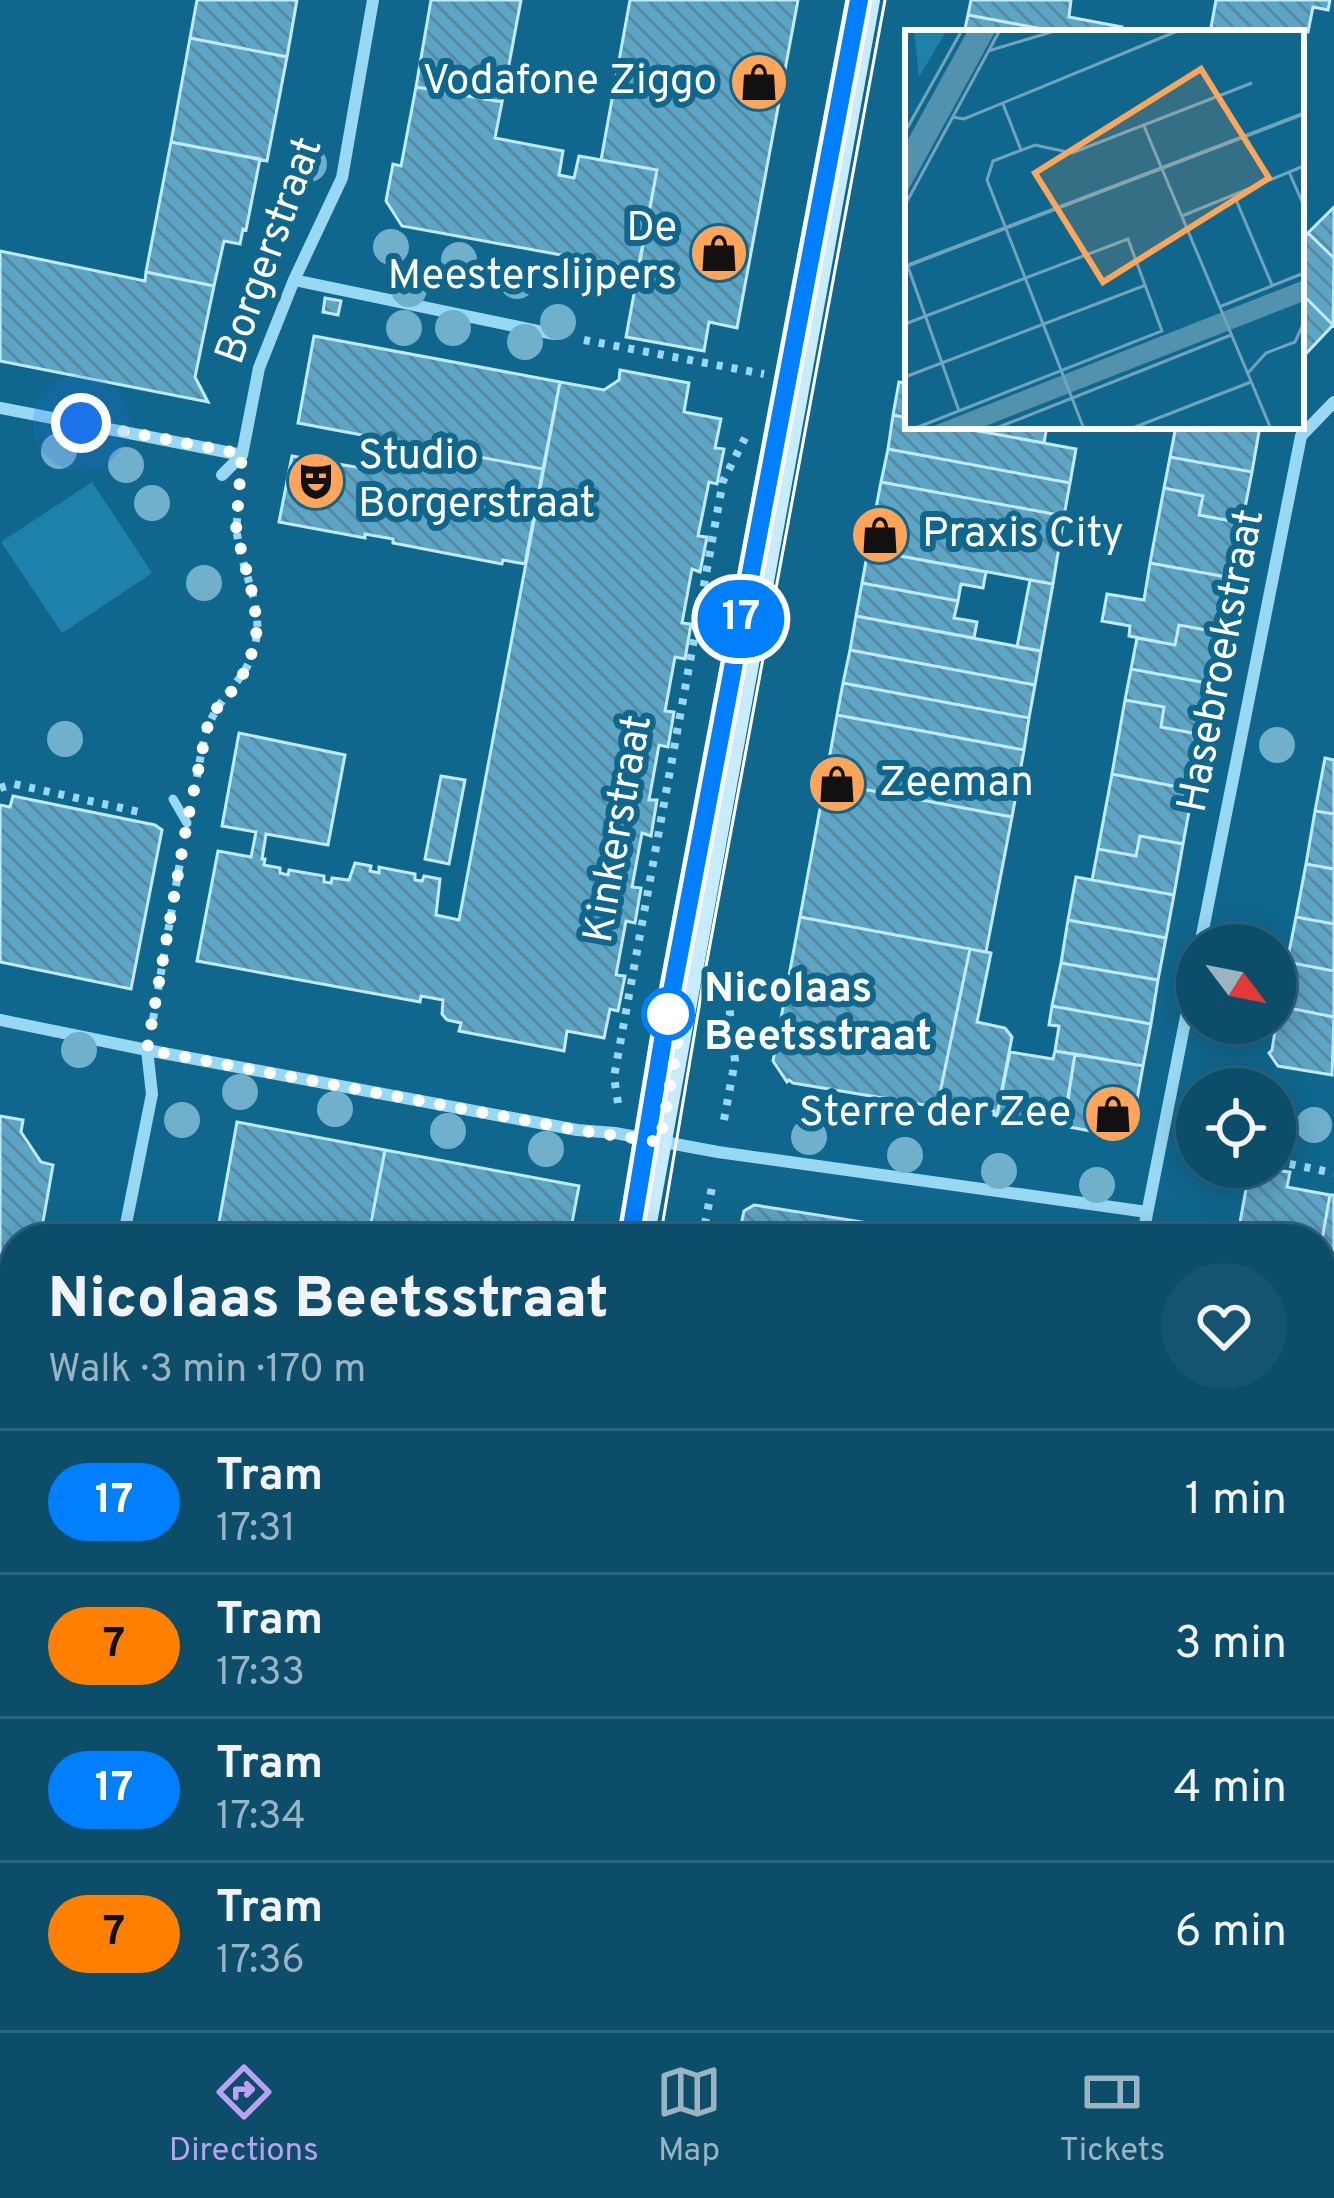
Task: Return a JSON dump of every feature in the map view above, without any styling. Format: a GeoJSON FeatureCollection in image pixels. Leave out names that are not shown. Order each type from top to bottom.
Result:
{"type":"FeatureCollection","features":[{"type":"Feature","properties":{"kind":"street","name":"Borgerstraat"},"geometry":{"type":"LineString","coordinates":[[242,454],[259,368],[342,178],[373,0]]}},
{"type":"Feature","properties":{"kind":"street"},"geometry":{"type":"LineString","coordinates":[[645,1224],[868,0]]}},
{"type":"Feature","properties":{"kind":"street"},"geometry":{"type":"LineString","coordinates":[[294,280],[553,334]]}},
{"type":"Feature","properties":{"kind":"street","name":"Hasebroekstraat"},"geometry":{"type":"LineString","coordinates":[[1204,924],[1301,436],[1334,402]]}},
{"type":"Feature","properties":{"kind":"street"},"geometry":{"type":"LineString","coordinates":[[0,407],[242,454]]}},
{"type":"Feature","properties":{"kind":"street"},"geometry":{"type":"LineString","coordinates":[[222,475],[242,454]]}},
{"type":"Feature","properties":{"kind":"street"},"geometry":{"type":"LineString","coordinates":[[0,1020],[577,1130],[1147,1212]]}},
{"type":"Feature","properties":{"kind":"street"},"geometry":{"type":"LineString","coordinates":[[1145,1224],[1180,1044]]}},
{"type":"Feature","properties":{"kind":"street"},"geometry":{"type":"LineString","coordinates":[[126,1224],[152,1094],[147,1050]]}},
{"type":"Feature","properties":{"kind":"lane"},"geometry":{"type":"LineString","coordinates":[[173,799],[187,823]]}},
{"type":"Feature","properties":{"kind":"path"},"geometry":{"type":"LineString","coordinates":[[553,334],[796,387]]}},
{"type":"Feature","properties":{"kind":"path","name":"Kinkerstraat"},"geometry":{"type":"LineString","coordinates":[[660,1142],[620,1117],[614,1077],[723,481],[751,427],[796,387]]}},
{"type":"Feature","properties":{"kind":"path"},"geometry":{"type":"LineString","coordinates":[[147,1050],[207,728],[238,684],[257,630],[236,530],[242,454]]}},
{"type":"Feature","properties":{"kind":"path"},"geometry":{"type":"LineString","coordinates":[[0,788],[14,784],[187,823]]}},
{"type":"Feature","properties":{"kind":"path"},"geometry":{"type":"LineString","coordinates":[[693,958],[728,993],[735,1060],[705,1224]]}},
{"type":"Feature","properties":{"kind":"path"},"geometry":{"type":"LineString","coordinates":[[1296,1165],[1334,1173]]}},
{"type":"Feature","properties":{"kind":"shaded area"},"geometry":{"type":"Polygon","coordinates":[[[92,482],[152,573],[62,633],[1,542],[92,482]]]}},
{"type":"Feature","properties":{"kind":"building"},"geometry":{"type":"Polygon","coordinates":[[[197,0],[297,0],[287,57],[190,38],[197,0]]]}},
{"type":"Feature","properties":{"kind":"building"},"geometry":{"type":"Polygon","coordinates":[[[431,0],[521,0],[502,102],[416,87],[431,0]]]}},
{"type":"Feature","properties":{"kind":"building"},"geometry":{"type":"Polygon","coordinates":[[[630,0],[798,0],[737,328],[709,322],[704,351],[626,337],[657,170],[601,160],[630,0]]]}},
{"type":"Feature","properties":{"kind":"building"},"geometry":{"type":"Polygon","coordinates":[[[971,0],[1071,0],[1069,17],[1122,27],[1048,30],[968,15],[971,0]]]}},
{"type":"Feature","properties":{"kind":"building"},"geometry":{"type":"Polygon","coordinates":[[[1216,0],[1330,0],[1328,10],[1313,7],[1308,32],[1211,30],[1216,0]]]}},
{"type":"Feature","properties":{"kind":"building"},"geometry":{"type":"Polygon","coordinates":[[[968,15],[1048,30],[965,30],[968,15]]]}},
{"type":"Feature","properties":{"kind":"building"},"geometry":{"type":"Polygon","coordinates":[[[190,38],[287,57],[267,161],[171,142],[190,38]]]}},
{"type":"Feature","properties":{"kind":"building"},"geometry":{"type":"Polygon","coordinates":[[[416,87],[502,102],[495,138],[563,151],[559,175],[574,178],[579,156],[657,170],[638,269],[402,226],[386,201],[393,164],[401,166],[416,87]]]}},
{"type":"Feature","properties":{"kind":"building"},"geometry":{"type":"Polygon","coordinates":[[[171,142],[260,159],[246,230],[240,244],[224,241],[214,286],[146,272],[171,142]]]}},
{"type":"Feature","properties":{"kind":"building"},"geometry":{"type":"Polygon","coordinates":[[[1334,207],[1334,258],[1308,233],[1334,207]]]}},
{"type":"Feature","properties":{"kind":"building"},"geometry":{"type":"Polygon","coordinates":[[[1308,233],[1334,258],[1333,325],[1304,296],[1304,238],[1308,233]]]}},
{"type":"Feature","properties":{"kind":"building"},"geometry":{"type":"Polygon","coordinates":[[[0,251],[145,281],[146,272],[214,286],[195,377],[208,402],[0,361],[0,251]]]}},
{"type":"Feature","properties":{"kind":"building"},"geometry":{"type":"Polygon","coordinates":[[[1304,296],[1333,325],[1304,356],[1304,296]]]}},
{"type":"Feature","properties":{"kind":"building"},"geometry":{"type":"Polygon","coordinates":[[[325,298],[341,301],[338,315],[323,312],[325,298]]]}},
{"type":"Feature","properties":{"kind":"building"},"geometry":{"type":"Polygon","coordinates":[[[314,336],[560,382],[543,469],[298,423],[314,336]]]}},
{"type":"Feature","properties":{"kind":"building"},"geometry":{"type":"Polygon","coordinates":[[[620,370],[689,383],[684,412],[721,419],[715,448],[724,449],[717,484],[709,482],[698,536],[707,537],[700,572],[692,569],[682,623],[691,624],[685,659],[675,657],[665,711],[674,712],[668,747],[659,745],[649,800],[657,800],[651,836],[642,833],[632,887],[641,888],[635,923],[626,921],[616,975],[625,976],[618,1011],[610,1009],[604,1038],[567,1031],[564,1051],[459,1031],[461,1023],[442,1014],[443,1000],[421,996],[420,1002],[197,961],[218,851],[251,857],[256,832],[222,826],[239,733],[345,755],[328,845],[266,834],[264,865],[288,875],[289,870],[324,876],[324,882],[331,883],[332,878],[349,880],[355,863],[379,873],[379,867],[415,874],[415,880],[422,881],[424,876],[440,879],[436,915],[459,920],[560,382],[604,390],[619,380],[620,370]]]}},
{"type":"Feature","properties":{"kind":"building"},"geometry":{"type":"Polygon","coordinates":[[[899,382],[905,383],[905,417],[893,415],[899,382]]]}},
{"type":"Feature","properties":{"kind":"building"},"geometry":{"type":"Polygon","coordinates":[[[893,415],[905,417],[905,429],[967,429],[1076,449],[1070,483],[888,449],[893,415]]]}},
{"type":"Feature","properties":{"kind":"building"},"geometry":{"type":"Polygon","coordinates":[[[967,429],[1046,429],[1044,443],[967,429]]]}},
{"type":"Feature","properties":{"kind":"building"},"geometry":{"type":"Polygon","coordinates":[[[1175,429],[1259,429],[1252,472],[1170,457],[1175,429]]]}},
{"type":"Feature","properties":{"kind":"building"},"geometry":{"type":"Polygon","coordinates":[[[367,436],[543,469],[525,564],[503,560],[502,564],[393,543],[393,539],[279,522],[292,456],[361,468],[367,436]]]}},
{"type":"Feature","properties":{"kind":"building"},"geometry":{"type":"Polygon","coordinates":[[[888,449],[1070,483],[1064,516],[881,482],[888,449]]]}},
{"type":"Feature","properties":{"kind":"building"},"geometry":{"type":"Polygon","coordinates":[[[1170,457],[1252,472],[1242,523],[1199,515],[1203,496],[1164,488],[1170,457]]]}},
{"type":"Feature","properties":{"kind":"building"},"geometry":{"type":"Polygon","coordinates":[[[881,482],[1064,516],[1053,584],[868,550],[881,482]]]}},
{"type":"Feature","properties":{"kind":"building"},"geometry":{"type":"Polygon","coordinates":[[[1164,488],[1203,496],[1199,515],[1242,523],[1232,578],[1150,563],[1164,488]]]}},
{"type":"Feature","properties":{"kind":"building"},"geometry":{"type":"Polygon","coordinates":[[[868,550],[986,572],[983,588],[961,584],[958,601],[862,583],[868,550]]]}},
{"type":"Feature","properties":{"kind":"building"},"geometry":{"type":"Polygon","coordinates":[[[1150,563],[1232,578],[1222,633],[1179,625],[1175,645],[1129,636],[1130,626],[1102,621],[1107,594],[1144,600],[1150,563]]]}},
{"type":"Feature","properties":{"kind":"building"},"geometry":{"type":"Polygon","coordinates":[[[1030,580],[1053,584],[1041,651],[1017,647],[1030,580]]]}},
{"type":"Feature","properties":{"kind":"building"},"geometry":{"type":"Polygon","coordinates":[[[862,583],[958,601],[954,618],[977,622],[974,638],[856,616],[862,583]]]}},
{"type":"Feature","properties":{"kind":"building"},"geometry":{"type":"Polygon","coordinates":[[[856,616],[1041,651],[1035,685],[850,650],[856,616]]]}},
{"type":"Feature","properties":{"kind":"building"},"geometry":{"type":"Polygon","coordinates":[[[1179,625],[1222,633],[1212,684],[1131,669],[1137,638],[1175,645],[1179,625]]]}},
{"type":"Feature","properties":{"kind":"building"},"geometry":{"type":"Polygon","coordinates":[[[850,650],[1035,685],[1029,718],[843,683],[850,650]]]}},
{"type":"Feature","properties":{"kind":"building"},"geometry":{"type":"Polygon","coordinates":[[[1131,669],[1212,684],[1203,735],[1161,727],[1164,707],[1125,700],[1131,669]]]}},
{"type":"Feature","properties":{"kind":"building"},"geometry":{"type":"Polygon","coordinates":[[[843,683],[1029,718],[1024,750],[837,715],[843,683]]]}},
{"type":"Feature","properties":{"kind":"building"},"geometry":{"type":"Polygon","coordinates":[[[1125,700],[1164,707],[1161,727],[1203,735],[1193,790],[1112,774],[1125,700]]]}},
{"type":"Feature","properties":{"kind":"building"},"geometry":{"type":"Polygon","coordinates":[[[837,715],[1024,750],[1012,817],[825,782],[837,715]]]}},
{"type":"Feature","properties":{"kind":"building"},"geometry":{"type":"Polygon","coordinates":[[[1325,758],[1334,760],[1334,814],[1315,811],[1325,758]]]}},
{"type":"Feature","properties":{"kind":"building"},"geometry":{"type":"Polygon","coordinates":[[[1112,774],[1193,790],[1183,844],[1140,836],[1136,856],[1098,849],[1112,774]]]}},
{"type":"Feature","properties":{"kind":"building"},"geometry":{"type":"Polygon","coordinates":[[[441,776],[465,780],[449,864],[425,859],[441,776]]]}},
{"type":"Feature","properties":{"kind":"building"},"geometry":{"type":"Polygon","coordinates":[[[825,782],[1012,817],[986,952],[800,917],[825,782]]]}},
{"type":"Feature","properties":{"kind":"building"},"geometry":{"type":"Polygon","coordinates":[[[13,796],[162,830],[131,989],[0,962],[0,805],[10,807],[13,796]]]}},
{"type":"Feature","properties":{"kind":"building"},"geometry":{"type":"Polygon","coordinates":[[[1315,811],[1334,814],[1334,869],[1306,864],[1315,811]]]}},
{"type":"Feature","properties":{"kind":"building"},"geometry":{"type":"Polygon","coordinates":[[[1140,836],[1183,844],[1174,895],[1092,880],[1098,849],[1136,856],[1140,836]]]}},
{"type":"Feature","properties":{"kind":"building"},"geometry":{"type":"Polygon","coordinates":[[[1306,864],[1334,869],[1334,924],[1296,917],[1306,864]]]}},
{"type":"Feature","properties":{"kind":"building"},"geometry":{"type":"Polygon","coordinates":[[[1076,877],[1174,895],[1166,938],[1068,920],[1076,877]]]}},
{"type":"Feature","properties":{"kind":"building"},"geometry":{"type":"Polygon","coordinates":[[[800,917],[970,949],[937,1107],[787,1082],[773,1061],[800,917]]]}},
{"type":"Feature","properties":{"kind":"building"},"geometry":{"type":"Polygon","coordinates":[[[1296,917],[1334,924],[1334,971],[1296,964],[1296,917]]]}},
{"type":"Feature","properties":{"kind":"building"},"geometry":{"type":"Polygon","coordinates":[[[1068,920],[1166,938],[1158,980],[1061,963],[1068,920]]]}},
{"type":"Feature","properties":{"kind":"building"},"geometry":{"type":"Polygon","coordinates":[[[970,949],[991,953],[977,1022],[1005,1028],[1012,1037],[997,1115],[959,1104],[958,1110],[937,1107],[970,949]]]}},
{"type":"Feature","properties":{"kind":"building"},"geometry":{"type":"Polygon","coordinates":[[[1061,963],[1158,980],[1151,1024],[1052,1006],[1061,963]]]}},
{"type":"Feature","properties":{"kind":"building"},"geometry":{"type":"Polygon","coordinates":[[[1296,964],[1334,971],[1334,1017],[1296,1009],[1296,964]]]}},
{"type":"Feature","properties":{"kind":"building"},"geometry":{"type":"Polygon","coordinates":[[[1052,1006],[1151,1024],[1143,1066],[1055,1051],[1059,1026],[1049,1025],[1052,1006]]]}},
{"type":"Feature","properties":{"kind":"building"},"geometry":{"type":"Polygon","coordinates":[[[1296,1009],[1334,1017],[1332,1075],[1278,1066],[1269,1053],[1273,1044],[1296,1044],[1296,1009]]]}},
{"type":"Feature","properties":{"kind":"building"},"geometry":{"type":"Polygon","coordinates":[[[1055,1051],[1075,1054],[1063,1127],[997,1116],[1010,1052],[1053,1059],[1055,1051]]]}},
{"type":"Feature","properties":{"kind":"building"},"geometry":{"type":"Polygon","coordinates":[[[1075,1054],[1143,1066],[1132,1127],[1117,1136],[1064,1126],[1075,1054]]]}},
{"type":"Feature","properties":{"kind":"building"},"geometry":{"type":"Polygon","coordinates":[[[0,1116],[23,1120],[21,1132],[41,1162],[53,1165],[43,1224],[0,1224],[0,1116]]]}},
{"type":"Feature","properties":{"kind":"building"},"geometry":{"type":"Polygon","coordinates":[[[237,1122],[385,1150],[371,1224],[219,1224],[237,1122]]]}},
{"type":"Feature","properties":{"kind":"building"},"geometry":{"type":"Polygon","coordinates":[[[385,1150],[579,1186],[572,1224],[371,1224],[385,1150]]]}},
{"type":"Feature","properties":{"kind":"building"},"geometry":{"type":"Polygon","coordinates":[[[1246,1188],[1292,1188],[1330,1195],[1325,1224],[1240,1224],[1246,1188]]]}},
{"type":"Feature","properties":{"kind":"building"},"geometry":{"type":"Polygon","coordinates":[[[1330,1195],[1334,1195],[1334,1224],[1325,1224],[1330,1195]]]}},
{"type":"Feature","properties":{"kind":"building"},"geometry":{"type":"Polygon","coordinates":[[[754,1205],[862,1222],[741,1224],[744,1211],[754,1205]]]}},
{"type":"Feature","properties":{"kind":"tram line"},"geometry":{"type":"LineString","coordinates":[[632,1224],[859,0]]}},
{"type":"Feature","properties":{"kind":"tram line","name":"17"},"geometry":{"type":"LineString","coordinates":[[632,1224],[859,0]]}},
{"type":"Feature","properties":{"kind":"tram line"},"geometry":{"type":"LineString","coordinates":[[663,1224],[885,0]]}},
{"type":"Feature","properties":{"kind":"place","name":"Vodafone Ziggo"},"geometry":{"type":"Point","coordinates":[759,82]}},
{"type":"Feature","properties":{"kind":"place","name":"De Meesterslijpers"},"geometry":{"type":"Point","coordinates":[719,253]}},
{"type":"Feature","properties":{"kind":"place","name":"Studio Borgerstraat"},"geometry":{"type":"Point","coordinates":[316,481]}},
{"type":"Feature","properties":{"kind":"place","name":"Praxis City"},"geometry":{"type":"Point","coordinates":[880,535]}},
{"type":"Feature","properties":{"kind":"place","name":"Zeeman"},"geometry":{"type":"Point","coordinates":[837,784]}},
{"type":"Feature","properties":{"kind":"place","name":"Nicolaas Beetsstraat"},"geometry":{"type":"Point","coordinates":[668,1014]}},
{"type":"Feature","properties":{"kind":"place","name":"Sterre der Zee"},"geometry":{"type":"Point","coordinates":[1113,1114]}},
{"type":"Feature","properties":{"kind":"route"},"geometry":{"type":"LineString","coordinates":[[81,423],[242,454],[236,530],[257,630],[238,684],[207,728],[147,1050],[660,1142],[682,1017],[668,1014]]}}]}
